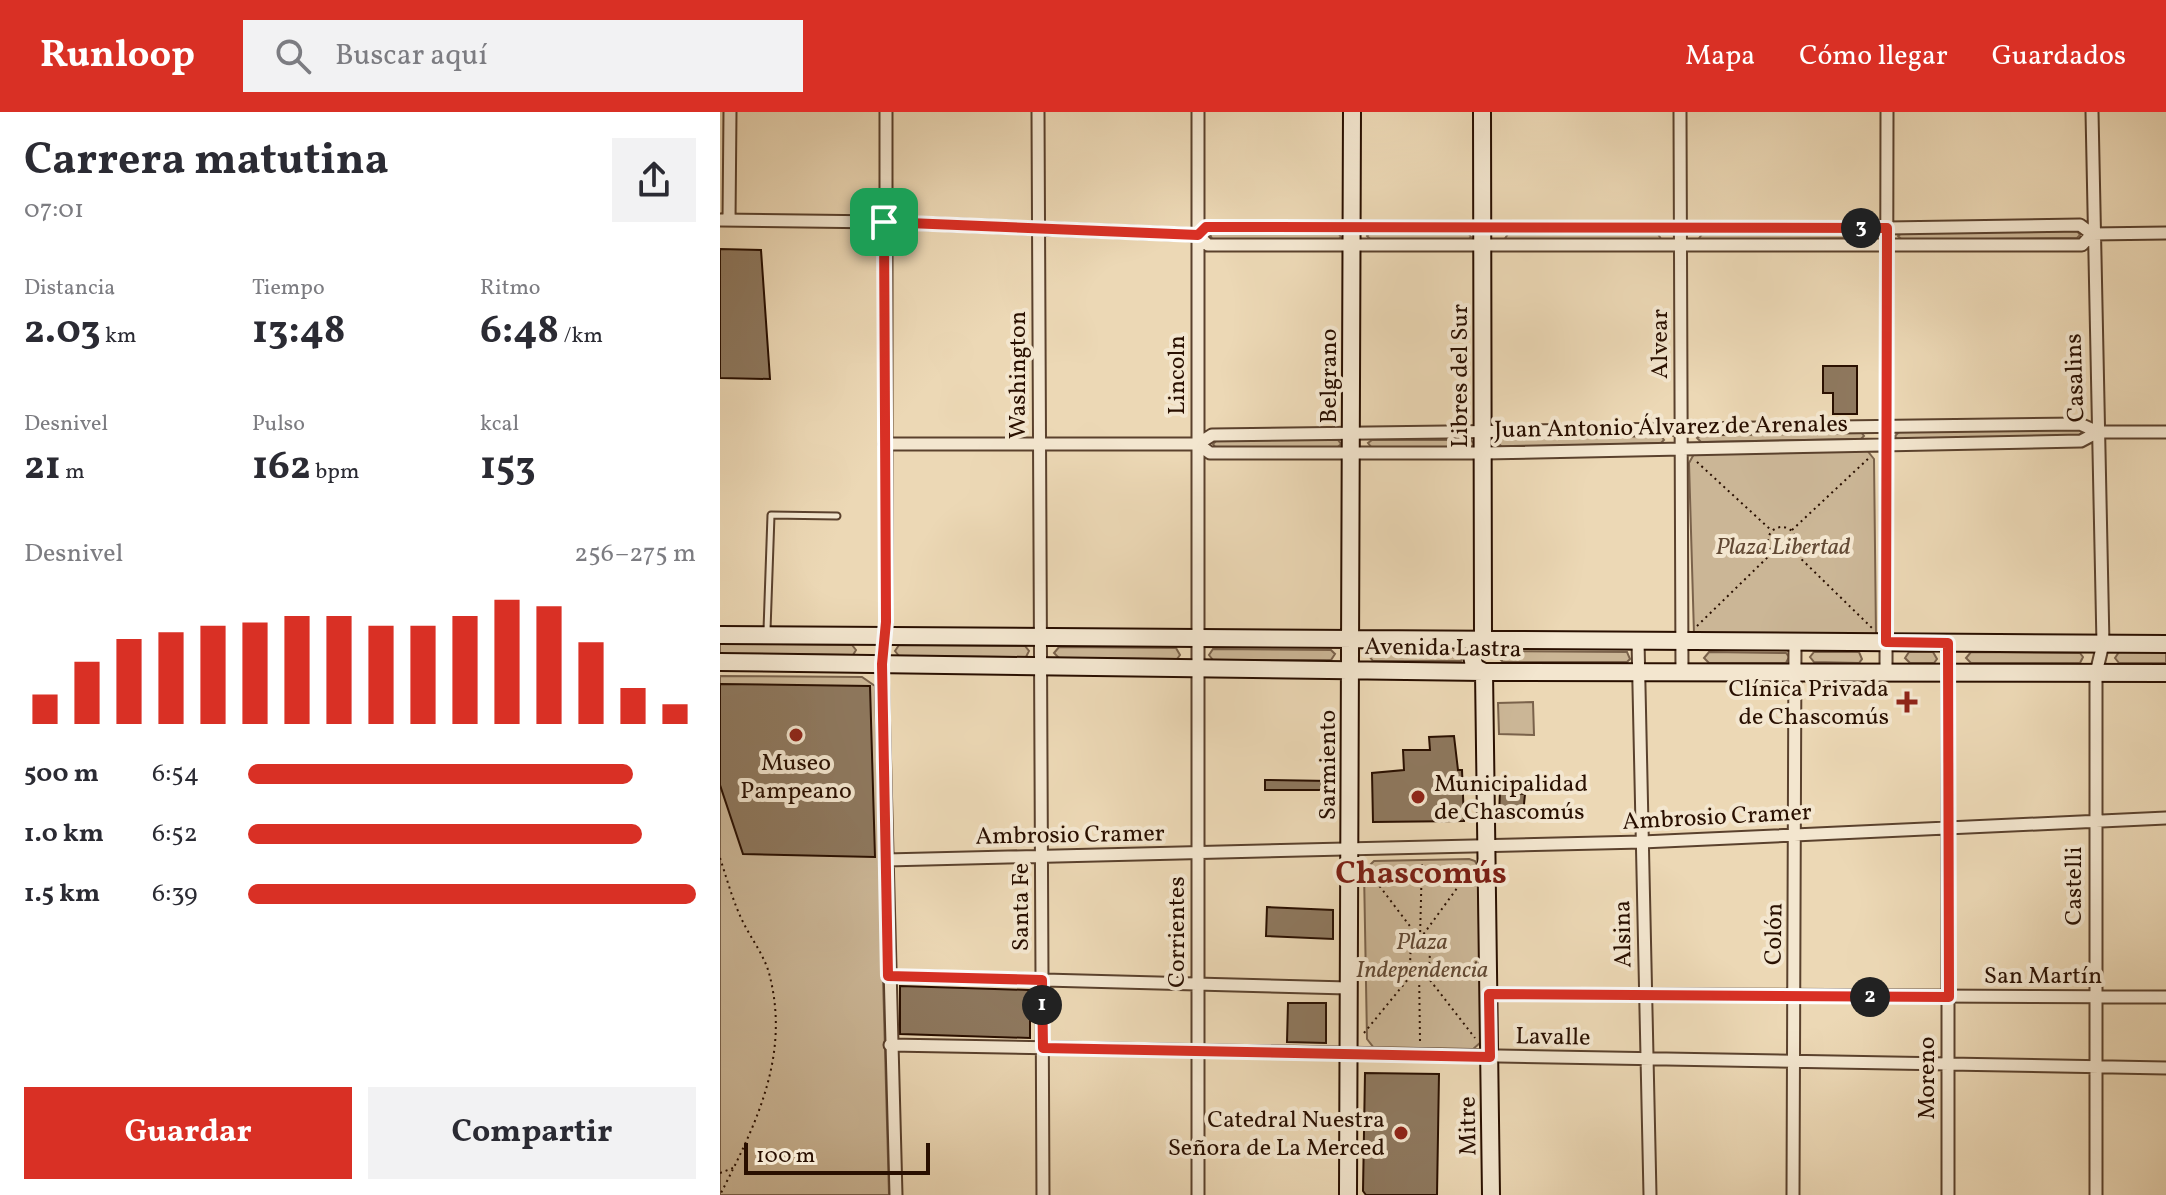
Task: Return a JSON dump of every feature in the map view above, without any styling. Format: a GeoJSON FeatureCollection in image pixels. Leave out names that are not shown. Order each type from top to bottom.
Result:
{"type":"FeatureCollection","features":[{"type":"Feature","properties":{"kind":"main road","name":"Belgrano"},"geometry":{"type":"LineString","coordinates":[[1351,670],[1352,112]]}},
{"type":"Feature","properties":{"kind":"main road","name":"Libres del Sur"},"geometry":{"type":"LineString","coordinates":[[1482,112],[1483,640],[1492,645],[1496,657],[1492,668],[1484,672]]}},
{"type":"Feature","properties":{"kind":"main road","name":"Avenida Lastra"},"geometry":{"type":"LineString","coordinates":[[720,635],[2166,644]]}},
{"type":"Feature","properties":{"kind":"main road","name":"Avenida Lastra"},"geometry":{"type":"LineString","coordinates":[[720,662],[1484,672],[2166,673]]}},
{"type":"Feature","properties":{"kind":"main road","name":"Sarmiento"},"geometry":{"type":"LineString","coordinates":[[1348,1195],[1351,670]]}},
{"type":"Feature","properties":{"kind":"main road","name":"Mitre"},"geometry":{"type":"LineString","coordinates":[[1484,672],[1489,844],[1491,1195]]}},
{"type":"Feature","properties":{"kind":"street"},"geometry":{"type":"LineString","coordinates":[[730,112],[724,220],[884,222],[1198,235],[1208,245],[1887,248],[2082,245],[2092,234]]}},
{"type":"Feature","properties":{"kind":"street"},"geometry":{"type":"LineString","coordinates":[[886,112],[882,664],[896,1195]]}},
{"type":"Feature","properties":{"kind":"street","name":"Washington"},"geometry":{"type":"LineString","coordinates":[[1038,112],[1041,666]]}},
{"type":"Feature","properties":{"kind":"street","name":"Lincoln"},"geometry":{"type":"LineString","coordinates":[[1198,112],[1198,669]]}},
{"type":"Feature","properties":{"kind":"street","name":"Alvear"},"geometry":{"type":"LineString","coordinates":[[1680,112],[1682,673]]}},
{"type":"Feature","properties":{"kind":"street"},"geometry":{"type":"LineString","coordinates":[[1886,673],[1884,426],[1887,112]]}},
{"type":"Feature","properties":{"kind":"street","name":"Casalins"},"geometry":{"type":"LineString","coordinates":[[2092,112],[2092,234],[2103,644],[2096,673]]}},
{"type":"Feature","properties":{"kind":"street"},"geometry":{"type":"LineString","coordinates":[[1198,235],[1206,227],[1483,229],[2080,225],[2092,234],[2166,233]]}},
{"type":"Feature","properties":{"kind":"street","name":"Juan Antonio Álvarez de Arenales"},"geometry":{"type":"LineString","coordinates":[[885,444],[1198,444],[1212,435],[1484,434],[2080,424],[2098,432],[2166,432]]}},
{"type":"Feature","properties":{"kind":"street","name":"Juan Antonio Álvarez de Arenales"},"geometry":{"type":"LineString","coordinates":[[1198,444],[1210,453],[1484,453],[2081,441],[2098,432]]}},
{"type":"Feature","properties":{"kind":"street","name":"Alsina"},"geometry":{"type":"LineString","coordinates":[[1638,641],[1650,1195]]}},
{"type":"Feature","properties":{"kind":"street","name":"Colón"},"geometry":{"type":"LineString","coordinates":[[1793,1195],[1795,642]]}},
{"type":"Feature","properties":{"kind":"street","name":"Moreno"},"geometry":{"type":"LineString","coordinates":[[1948,643],[1948,1195]]}},
{"type":"Feature","properties":{"kind":"street","name":"Santa Fe"},"geometry":{"type":"LineString","coordinates":[[1041,666],[1043,1195]]}},
{"type":"Feature","properties":{"kind":"street","name":"Corrientes"},"geometry":{"type":"LineString","coordinates":[[1198,669],[1198,1195]]}},
{"type":"Feature","properties":{"kind":"street","name":"Castelli"},"geometry":{"type":"LineString","coordinates":[[2096,673],[2096,1195]]}},
{"type":"Feature","properties":{"kind":"street","name":"Ambrosio Cramer"},"geometry":{"type":"LineString","coordinates":[[886,860],[1642,842],[2166,818]]}},
{"type":"Feature","properties":{"kind":"street"},"geometry":{"type":"LineString","coordinates":[[888,976],[1348,988]]}},
{"type":"Feature","properties":{"kind":"street","name":"San Martín"},"geometry":{"type":"LineString","coordinates":[[1489,994],[2166,997]]}},
{"type":"Feature","properties":{"kind":"street","name":"Lavalle"},"geometry":{"type":"LineString","coordinates":[[890,1045],[2166,1068]]}},
{"type":"Feature","properties":{"kind":"lane"},"geometry":{"type":"LineString","coordinates":[[767,635],[771,515],[837,516]]}},
{"type":"Feature","properties":{"kind":"path"},"geometry":{"type":"LineString","coordinates":[[1792,530],[1884,444]]}},
{"type":"Feature","properties":{"kind":"path"},"geometry":{"type":"LineString","coordinates":[[1681,447],[1772,531]]}},
{"type":"Feature","properties":{"kind":"path"},"geometry":{"type":"LineString","coordinates":[[1784,527],[1792,530],[1797,543],[1793,551],[1780,555],[1773,552],[1768,544],[1772,531],[1784,527]]}},
{"type":"Feature","properties":{"kind":"path"},"geometry":{"type":"LineString","coordinates":[[1793,551],[1886,642]]}},
{"type":"Feature","properties":{"kind":"path"},"geometry":{"type":"LineString","coordinates":[[1682,641],[1773,552]]}},
{"type":"Feature","properties":{"kind":"path"},"geometry":{"type":"LineString","coordinates":[[1420,939],[1422,846]]}},
{"type":"Feature","properties":{"kind":"path"},"geometry":{"type":"LineString","coordinates":[[1351,849],[1420,939]]}},
{"type":"Feature","properties":{"kind":"path"},"geometry":{"type":"LineString","coordinates":[[720,858],[741,918],[770,975],[774,998],[769,1084],[761,1112],[720,1195]]}},
{"type":"Feature","properties":{"kind":"path"},"geometry":{"type":"LineString","coordinates":[[1420,939],[1471,868]]}},
{"type":"Feature","properties":{"kind":"path"},"geometry":{"type":"LineString","coordinates":[[1411,939],[1420,939],[1431,940],[1429,967],[1410,966],[1411,939]]}},
{"type":"Feature","properties":{"kind":"path"},"geometry":{"type":"LineString","coordinates":[[1347,1055],[1419,966]]}},
{"type":"Feature","properties":{"kind":"path"},"geometry":{"type":"LineString","coordinates":[[1419,966],[1420,1056]]}},
{"type":"Feature","properties":{"kind":"path"},"geometry":{"type":"LineString","coordinates":[[1419,966],[1490,1057]]}},
{"type":"Feature","properties":{"kind":"path"},"geometry":{"type":"LineString","coordinates":[[720,1173],[733,1168]]}},
{"type":"Feature","properties":{"kind":"green space"},"geometry":{"type":"Polygon","coordinates":[[[2077,231],[2080,235],[2077,238],[1902,240],[1898,236],[1902,233],[2077,231]]]}},
{"type":"Feature","properties":{"kind":"green space"},"geometry":{"type":"Polygon","coordinates":[[[1209,232],[1338,233],[1341,237],[1338,240],[1212,239],[1209,232]]]}},
{"type":"Feature","properties":{"kind":"green space"},"geometry":{"type":"Polygon","coordinates":[[[1371,232],[1468,233],[1471,237],[1468,240],[1371,240],[1367,236],[1371,232]]]}},
{"type":"Feature","properties":{"kind":"green space"},"geometry":{"type":"Polygon","coordinates":[[[1508,234],[1658,234],[1661,239],[1504,240],[1508,234]]]}},
{"type":"Feature","properties":{"kind":"green space"},"geometry":{"type":"Polygon","coordinates":[[[1702,234],[1865,234],[1868,238],[1698,240],[1702,234]]]}},
{"type":"Feature","properties":{"kind":"green space"},"geometry":{"type":"Polygon","coordinates":[[[2079,429],[2082,433],[2079,436],[1898,440],[1895,436],[1899,432],[2079,429]]]}},
{"type":"Feature","properties":{"kind":"green space"},"geometry":{"type":"Polygon","coordinates":[[[1861,432],[1864,436],[1861,439],[1701,442],[1697,438],[1702,435],[1861,432]]]}},
{"type":"Feature","properties":{"kind":"green space"},"geometry":{"type":"Polygon","coordinates":[[[1661,436],[1664,440],[1661,443],[1502,447],[1498,443],[1502,439],[1661,436]]]}},
{"type":"Feature","properties":{"kind":"green space"},"geometry":{"type":"Polygon","coordinates":[[[1217,440],[1338,440],[1341,444],[1338,447],[1216,448],[1213,444],[1217,440]]]}},
{"type":"Feature","properties":{"kind":"green space"},"geometry":{"type":"Polygon","coordinates":[[[1372,440],[1471,440],[1474,444],[1471,448],[1372,448],[1368,443],[1372,440]]]}},
{"type":"Feature","properties":{"kind":"green space","name":"Plaza Libertad"},"geometry":{"type":"Polygon","coordinates":[[[1866,449],[1874,459],[1876,635],[1694,634],[1689,463],[1694,454],[1866,449]]]}},
{"type":"Feature","properties":{"kind":"green space"},"geometry":{"type":"Polygon","coordinates":[[[720,643],[852,645],[856,650],[853,655],[720,654],[720,643]]]}},
{"type":"Feature","properties":{"kind":"green space"},"geometry":{"type":"Polygon","coordinates":[[[899,645],[1025,646],[1029,651],[1026,657],[899,656],[895,651],[899,645]]]}},
{"type":"Feature","properties":{"kind":"green space"},"geometry":{"type":"Polygon","coordinates":[[[1059,647],[1176,648],[1180,655],[1177,659],[1059,658],[1054,653],[1059,647]]]}},
{"type":"Feature","properties":{"kind":"green space"},"geometry":{"type":"Polygon","coordinates":[[[1213,649],[1331,650],[1335,654],[1331,660],[1213,660],[1209,655],[1213,649]]]}},
{"type":"Feature","properties":{"kind":"green space"},"geometry":{"type":"Polygon","coordinates":[[[1373,650],[1460,651],[1464,655],[1461,661],[1373,661],[1369,656],[1373,650]]]}},
{"type":"Feature","properties":{"kind":"green space"},"geometry":{"type":"Polygon","coordinates":[[[1503,651],[1627,652],[1630,659],[1627,662],[1503,662],[1498,657],[1503,651]]]}},
{"type":"Feature","properties":{"kind":"green space"},"geometry":{"type":"Polygon","coordinates":[[[1709,652],[1786,653],[1789,657],[1786,663],[1709,663],[1704,658],[1709,652]]]}},
{"type":"Feature","properties":{"kind":"green space"},"geometry":{"type":"Polygon","coordinates":[[[1814,652],[1859,652],[1862,659],[1859,663],[1814,662],[1810,657],[1814,652]]]}},
{"type":"Feature","properties":{"kind":"green space"},"geometry":{"type":"Polygon","coordinates":[[[1909,652],[1933,652],[1937,659],[1934,663],[1910,663],[1905,658],[1909,652]]]}},
{"type":"Feature","properties":{"kind":"green space"},"geometry":{"type":"Polygon","coordinates":[[[1971,652],[2080,653],[2083,657],[2080,663],[1971,663],[1966,658],[1971,652]]]}},
{"type":"Feature","properties":{"kind":"green space"},"geometry":{"type":"Polygon","coordinates":[[[2119,652],[2166,652],[2166,663],[2119,663],[2115,658],[2119,652]]]}},
{"type":"Feature","properties":{"kind":"green space"},"geometry":{"type":"Polygon","coordinates":[[[720,676],[862,677],[875,686],[889,1195],[720,1195],[720,676]]]}},
{"type":"Feature","properties":{"kind":"green space"},"geometry":{"type":"Polygon","coordinates":[[[1533,702],[1534,735],[1499,734],[1498,703],[1533,702]]]}},
{"type":"Feature","properties":{"kind":"green space","name":"Plaza Independencia"},"geometry":{"type":"Polygon","coordinates":[[[1374,861],[1475,861],[1478,867],[1481,1042],[1472,1050],[1374,1048],[1367,1039],[1364,871],[1374,861]]]}},
{"type":"Feature","properties":{"kind":"building"},"geometry":{"type":"Polygon","coordinates":[[[720,249],[761,250],[770,379],[720,378],[720,249]]]}},
{"type":"Feature","properties":{"kind":"building"},"geometry":{"type":"Polygon","coordinates":[[[1823,366],[1857,366],[1857,414],[1833,414],[1833,393],[1823,393],[1823,366]]]}},
{"type":"Feature","properties":{"kind":"building","name":"Museo Pampeano"},"geometry":{"type":"Polygon","coordinates":[[[720,684],[870,686],[875,857],[743,854],[720,785],[720,684]]]}},
{"type":"Feature","properties":{"kind":"building","name":"Municipalidad de Chascomús"},"geometry":{"type":"Polygon","coordinates":[[[1454,736],[1458,770],[1462,770],[1464,821],[1373,822],[1372,773],[1404,770],[1403,750],[1430,750],[1429,737],[1454,736]]]}},
{"type":"Feature","properties":{"kind":"building"},"geometry":{"type":"Polygon","coordinates":[[[1265,780],[1330,781],[1330,790],[1265,790],[1265,780]]]}},
{"type":"Feature","properties":{"kind":"building"},"geometry":{"type":"Polygon","coordinates":[[[1500,792],[1525,794],[1523,814],[1499,814],[1500,792]]]}},
{"type":"Feature","properties":{"kind":"building"},"geometry":{"type":"Polygon","coordinates":[[[1267,907],[1333,910],[1333,939],[1266,936],[1267,907]]]}},
{"type":"Feature","properties":{"kind":"building"},"geometry":{"type":"Polygon","coordinates":[[[900,986],[1030,990],[1030,1038],[900,1034],[900,986]]]}},
{"type":"Feature","properties":{"kind":"building"},"geometry":{"type":"Polygon","coordinates":[[[1288,1003],[1326,1003],[1326,1043],[1287,1042],[1288,1003]]]}},
{"type":"Feature","properties":{"kind":"building","name":"Catedral Nuestra Señora de La Merced"},"geometry":{"type":"Polygon","coordinates":[[[1365,1073],[1439,1074],[1437,1195],[1366,1195],[1363,1191],[1365,1073]]]}},
{"type":"Feature","properties":{"kind":"place","name":"Clínica Privada de Chascomús"},"geometry":{"type":"Point","coordinates":[1907,702]}},
{"type":"Feature","properties":{"kind":"place","name":"Museo Pampeano"},"geometry":{"type":"Point","coordinates":[796,735]}},
{"type":"Feature","properties":{"kind":"place","name":"Municipalidad de Chascomús"},"geometry":{"type":"Point","coordinates":[1418,797]}},
{"type":"Feature","properties":{"kind":"place","name":"Catedral Nuestra Señora de La Merced"},"geometry":{"type":"Point","coordinates":[1401,1133]}},
{"type":"Feature","properties":{"kind":"district","name":"Chascomús"},"geometry":{"type":"Point","coordinates":[1421,872]}},
{"type":"Feature","properties":{"kind":"route"},"geometry":{"type":"LineString","coordinates":[[884,222],[1198,235],[1206,227],[1887,228],[1884,426],[1886,642],[1948,643],[1949,997],[1489,994],[1490,1057],[1198,1052],[1043,1048],[1042,980],[888,976],[882,664],[886,622],[884,222]]}}]}
